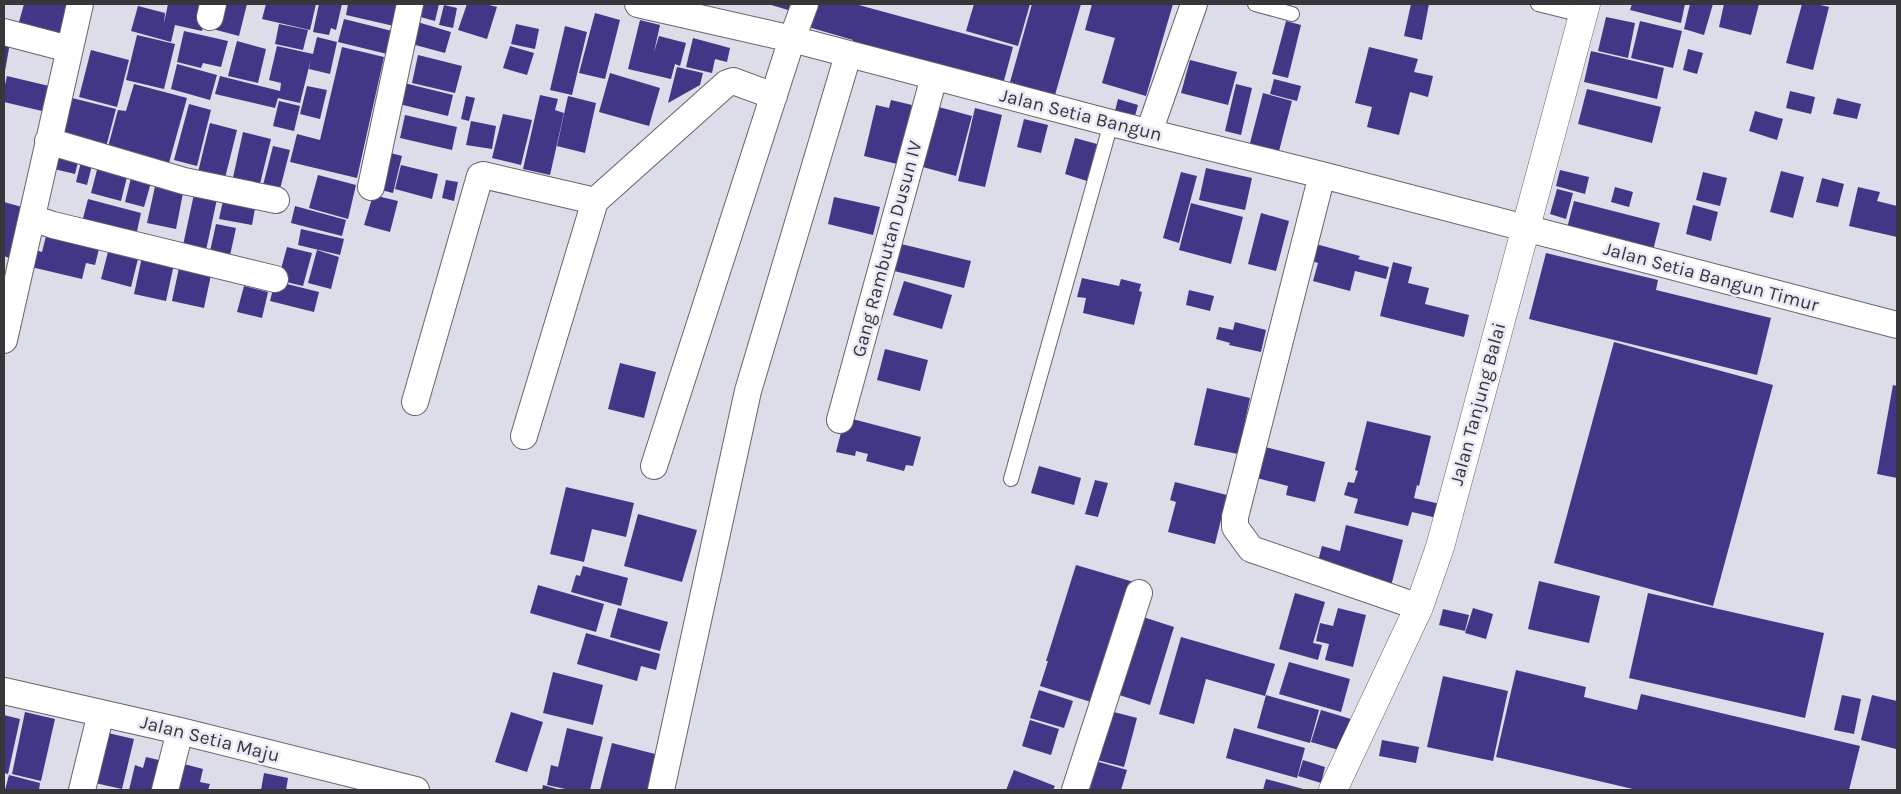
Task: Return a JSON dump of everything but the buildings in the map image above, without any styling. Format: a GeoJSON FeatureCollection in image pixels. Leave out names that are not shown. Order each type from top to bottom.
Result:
{"type":"FeatureCollection","features":[{"type":"Feature","properties":{"kind":"street"},"geometry":{"type":"LineString","coordinates":[[4,340],[80,4]]}},
{"type":"Feature","properties":{"kind":"street"},"geometry":{"type":"LineString","coordinates":[[371,187],[410,4]]}},
{"type":"Feature","properties":{"kind":"street","name":"Jalan Setia Bangun"},"geometry":{"type":"LineString","coordinates":[[638,4],[792,39],[1111,123],[1525,228]]}},
{"type":"Feature","properties":{"kind":"street"},"geometry":{"type":"LineString","coordinates":[[654,466],[805,4]]}},
{"type":"Feature","properties":{"kind":"street"},"geometry":{"type":"LineString","coordinates":[[1149,132],[1194,4]]}},
{"type":"Feature","properties":{"kind":"street","name":"Jalan Tanjung Balai"},"geometry":{"type":"LineString","coordinates":[[1333,790],[1419,607],[1440,547],[1584,9]]}},
{"type":"Feature","properties":{"kind":"street"},"geometry":{"type":"LineString","coordinates":[[4,32],[70,49]]}},
{"type":"Feature","properties":{"kind":"street"},"geometry":{"type":"LineString","coordinates":[[661,790],[748,391],[848,55]]}},
{"type":"Feature","properties":{"kind":"street","name":"Gang Rambutan Dusun IV"},"geometry":{"type":"LineString","coordinates":[[840,420],[934,77]]}},
{"type":"Feature","properties":{"kind":"street"},"geometry":{"type":"LineString","coordinates":[[524,436],[595,201],[727,83],[733,82],[774,96]]}},
{"type":"Feature","properties":{"kind":"street"},"geometry":{"type":"LineString","coordinates":[[48,141],[184,180],[276,200]]}},
{"type":"Feature","properties":{"kind":"street"},"geometry":{"type":"LineString","coordinates":[[415,402],[480,176],[483,175],[595,201]]}},
{"type":"Feature","properties":{"kind":"street"},"geometry":{"type":"LineString","coordinates":[[1322,175],[1237,509],[1235,527],[1251,549],[1419,607]]}},
{"type":"Feature","properties":{"kind":"street"},"geometry":{"type":"LineString","coordinates":[[32,218],[53,225],[275,279]]}},
{"type":"Feature","properties":{"kind":"street","name":"Jalan Setia Bangun Timur"},"geometry":{"type":"LineString","coordinates":[[1525,228],[1897,325]]}},
{"type":"Feature","properties":{"kind":"street"},"geometry":{"type":"LineString","coordinates":[[1075,790],[1139,593]]}},
{"type":"Feature","properties":{"kind":"street","name":"Jalan Setia Maju"},"geometry":{"type":"LineString","coordinates":[[4,690],[180,731],[416,790]]}},
{"type":"Feature","properties":{"kind":"street"},"geometry":{"type":"LineString","coordinates":[[82,790],[101,713]]}},
{"type":"Feature","properties":{"kind":"street"},"geometry":{"type":"LineString","coordinates":[[165,790],[180,731]]}},
{"type":"Feature","properties":{"kind":"lane"},"geometry":{"type":"LineString","coordinates":[[1255,4],[1292,14]]}},
{"type":"Feature","properties":{"kind":"lane"},"geometry":{"type":"LineString","coordinates":[[1538,4],[1584,9]]}},
{"type":"Feature","properties":{"kind":"lane"},"geometry":{"type":"LineString","coordinates":[[1011,479],[1111,123]]}}]}
